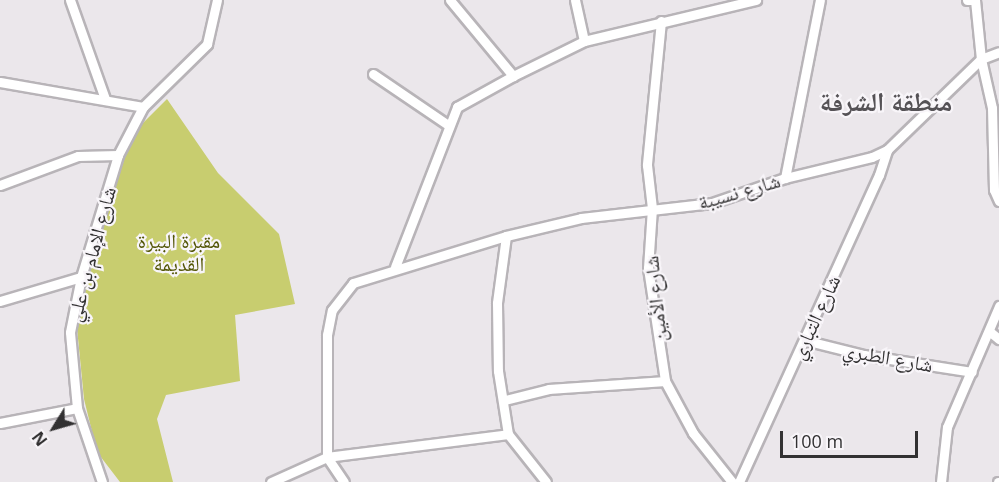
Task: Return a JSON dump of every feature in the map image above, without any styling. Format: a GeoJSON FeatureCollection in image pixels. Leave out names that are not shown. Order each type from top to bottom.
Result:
{"type":"FeatureCollection","features":[{"type":"Feature","properties":{"kind":"street"},"geometry":{"type":"LineString","coordinates":[[70,0],[105,99]]}},
{"type":"Feature","properties":{"kind":"street","name":"شارع الإمام بن علي"},"geometry":{"type":"LineString","coordinates":[[102,482],[77,408],[70,332],[81,277],[118,155],[143,107],[207,44],[217,0]]}},
{"type":"Feature","properties":{"kind":"street"},"geometry":{"type":"LineString","coordinates":[[450,0],[513,76]]}},
{"type":"Feature","properties":{"kind":"street"},"geometry":{"type":"LineString","coordinates":[[575,0],[584,41]]}},
{"type":"Feature","properties":{"kind":"street"},"geometry":{"type":"LineString","coordinates":[[395,267],[448,124],[462,100],[584,41],[756,0]]}},
{"type":"Feature","properties":{"kind":"street"},"geometry":{"type":"LineString","coordinates":[[785,178],[820,0]]}},
{"type":"Feature","properties":{"kind":"street"},"geometry":{"type":"LineString","coordinates":[[967,0],[976,0],[981,59],[992,108],[994,190],[999,201]]}},
{"type":"Feature","properties":{"kind":"street"},"geometry":{"type":"LineString","coordinates":[[344,482],[327,457],[327,335],[332,310],[353,283],[395,267],[581,218],[652,208],[647,165],[661,21]]}},
{"type":"Feature","properties":{"kind":"street"},"geometry":{"type":"LineString","coordinates":[[981,59],[999,52]]}},
{"type":"Feature","properties":{"kind":"street","name":"شارع نسيبة"},"geometry":{"type":"LineString","coordinates":[[652,208],[711,203],[785,178],[887,150],[981,59]]}},
{"type":"Feature","properties":{"kind":"street"},"geometry":{"type":"LineString","coordinates":[[373,74],[448,124]]}},
{"type":"Feature","properties":{"kind":"street"},"geometry":{"type":"LineString","coordinates":[[0,82],[143,107]]}},
{"type":"Feature","properties":{"kind":"street","name":"شارع التباري"},"geometry":{"type":"LineString","coordinates":[[739,482],[879,175],[887,150]]}},
{"type":"Feature","properties":{"kind":"street"},"geometry":{"type":"LineString","coordinates":[[0,185],[78,156],[118,155]]}},
{"type":"Feature","properties":{"kind":"street","name":"شارع الأمين"},"geometry":{"type":"LineString","coordinates":[[652,208],[648,268],[665,381],[693,433],[732,482]]}},
{"type":"Feature","properties":{"kind":"street"},"geometry":{"type":"LineString","coordinates":[[506,236],[497,303],[498,370],[505,400],[508,434],[546,482]]}},
{"type":"Feature","properties":{"kind":"street"},"geometry":{"type":"LineString","coordinates":[[0,301],[81,277]]}},
{"type":"Feature","properties":{"kind":"street"},"geometry":{"type":"LineString","coordinates":[[941,482],[947,427],[999,306]]}},
{"type":"Feature","properties":{"kind":"street"},"geometry":{"type":"LineString","coordinates":[[989,331],[999,339]]}},
{"type":"Feature","properties":{"kind":"street","name":"شارع الطبري"},"geometry":{"type":"LineString","coordinates":[[804,340],[864,355],[972,372]]}},
{"type":"Feature","properties":{"kind":"street"},"geometry":{"type":"LineString","coordinates":[[505,400],[549,388],[665,381]]}},
{"type":"Feature","properties":{"kind":"street"},"geometry":{"type":"LineString","coordinates":[[0,423],[77,408]]}},
{"type":"Feature","properties":{"kind":"street"},"geometry":{"type":"LineString","coordinates":[[272,482],[327,457],[508,434]]}},
{"type":"Feature","properties":{"kind":"green space","name":"مقبرة البيرة القديمة"},"geometry":{"type":"Polygon","coordinates":[[[167,99],[218,173],[279,234],[295,304],[235,315],[240,381],[166,395],[157,419],[173,482],[120,482],[97,452],[84,399],[77,328],[96,239],[134,132],[167,99]]]}},
{"type":"Feature","properties":{"kind":"district","name":"منطقة الشرفة"},"geometry":{"type":"Point","coordinates":[886,102]}}]}
